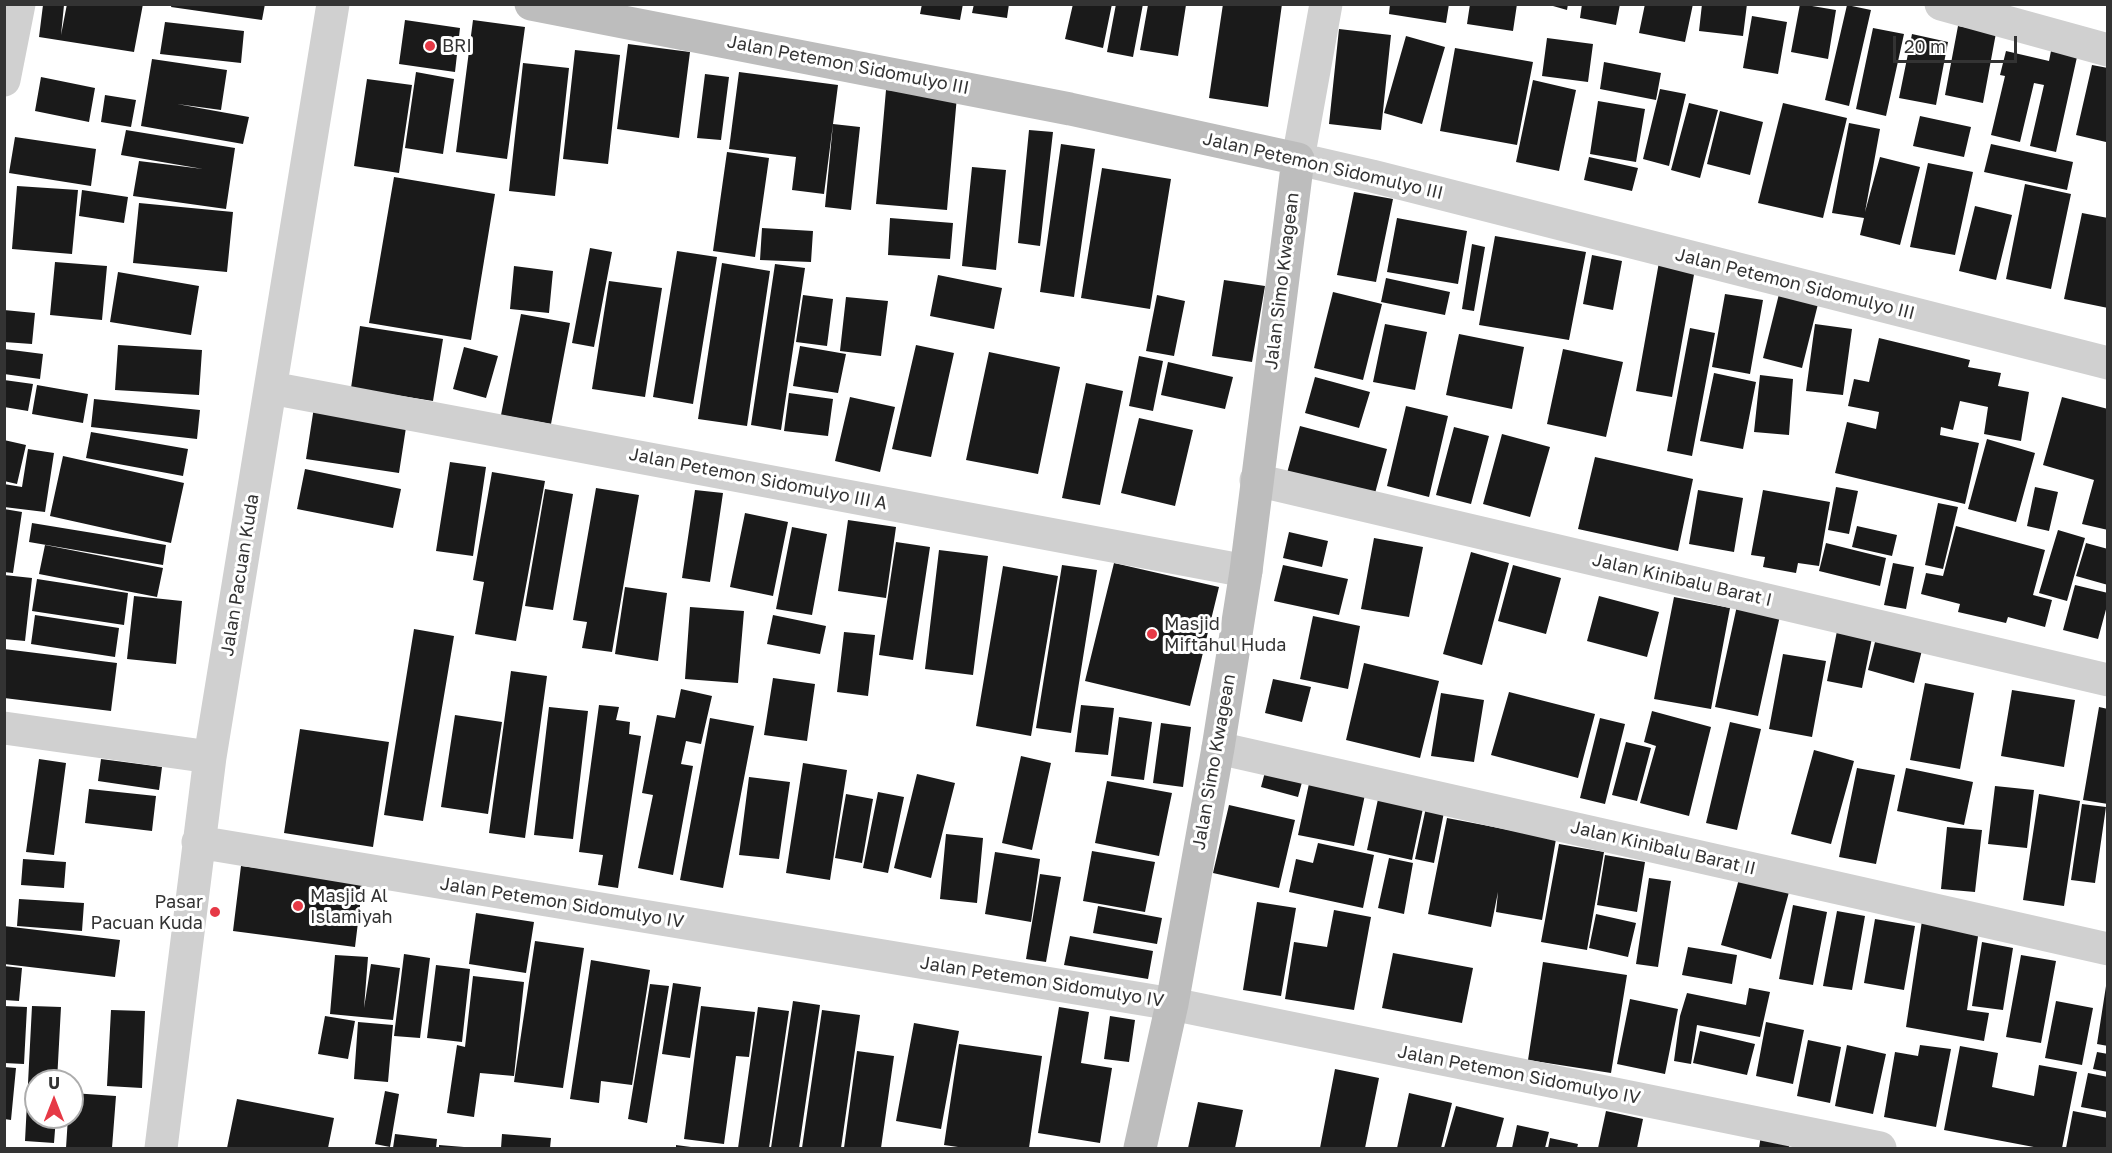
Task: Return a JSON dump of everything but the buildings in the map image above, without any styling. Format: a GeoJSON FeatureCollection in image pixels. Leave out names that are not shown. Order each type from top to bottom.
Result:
{"type":"FeatureCollection","features":[{"type":"Feature","properties":{"kind":"street"},"geometry":{"type":"LineString","coordinates":[[4,80],[19,4]]}},
{"type":"Feature","properties":{"kind":"street","name":"Jalan Pacuan Kuda"},"geometry":{"type":"LineString","coordinates":[[161,1149],[210,757],[333,4]]}},
{"type":"Feature","properties":{"kind":"street","name":"Jalan Petemon Sidomulyo III"},"geometry":{"type":"LineString","coordinates":[[531,4],[1059,106],[1298,159],[2108,363]]}},
{"type":"Feature","properties":{"kind":"street"},"geometry":{"type":"LineString","coordinates":[[1298,159],[1326,4]]}},
{"type":"Feature","properties":{"kind":"street"},"geometry":{"type":"LineString","coordinates":[[1941,4],[2108,50]]}},
{"type":"Feature","properties":{"kind":"street","name":"Jalan Simo Kwagean"},"geometry":{"type":"LineString","coordinates":[[1140,1149],[1172,1004],[1218,748],[1246,571],[1298,159]]}},
{"type":"Feature","properties":{"kind":"street","name":"Jalan Petemon Sidomulyo III A"},"geometry":{"type":"LineString","coordinates":[[271,388],[1246,571]]}},
{"type":"Feature","properties":{"kind":"street","name":"Jalan Kinibalu Barat I"},"geometry":{"type":"LineString","coordinates":[[1256,480],[2108,680]]}},
{"type":"Feature","properties":{"kind":"street"},"geometry":{"type":"LineString","coordinates":[[4,728],[210,757]]}},
{"type":"Feature","properties":{"kind":"street","name":"Jalan Kinibalu Barat II"},"geometry":{"type":"LineString","coordinates":[[1218,748],[2108,949]]}},
{"type":"Feature","properties":{"kind":"street","name":"Jalan Petemon Sidomulyo IV"},"geometry":{"type":"LineString","coordinates":[[198,842],[1172,1004],[1880,1149]]}},
{"type":"Feature","properties":{"kind":"place","name":"BRI"},"geometry":{"type":"Point","coordinates":[430,46]}},
{"type":"Feature","properties":{"kind":"place","name":"Masjid Miftahul Huda"},"geometry":{"type":"Point","coordinates":[1152,634]}},
{"type":"Feature","properties":{"kind":"place","name":"Masjid Al Islamiyah"},"geometry":{"type":"Point","coordinates":[298,906]}},
{"type":"Feature","properties":{"kind":"place","name":"Pasar Pacuan Kuda"},"geometry":{"type":"Point","coordinates":[215,912]}}]}
